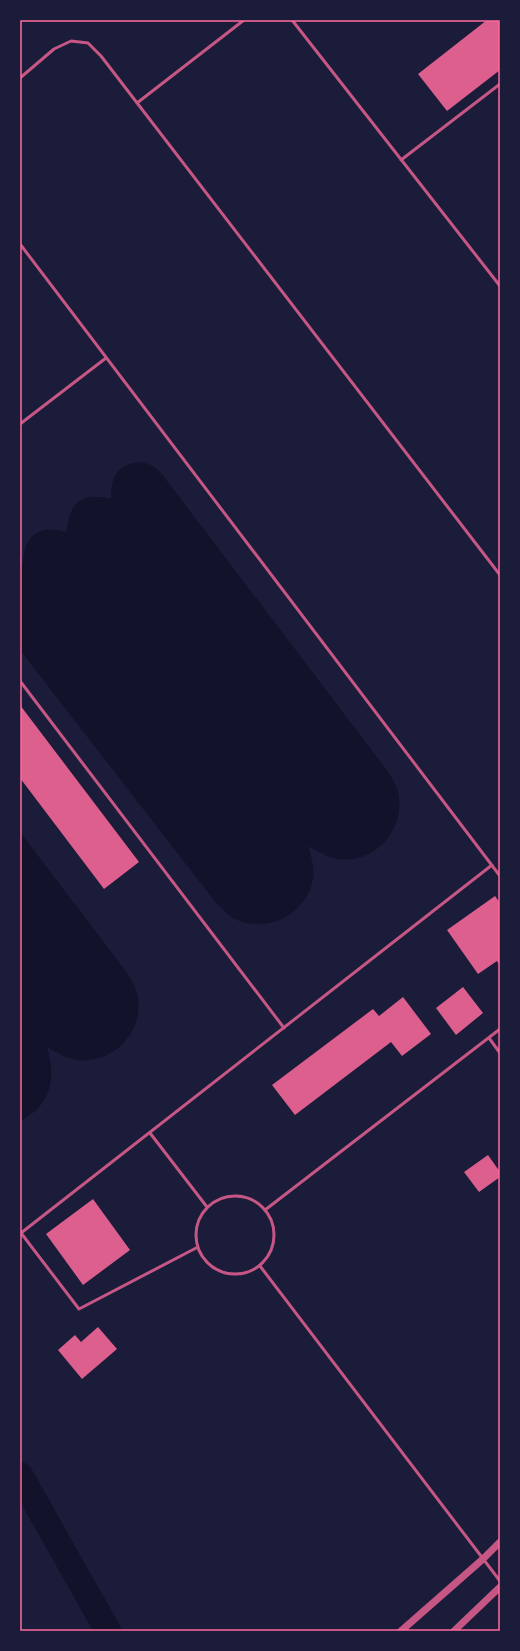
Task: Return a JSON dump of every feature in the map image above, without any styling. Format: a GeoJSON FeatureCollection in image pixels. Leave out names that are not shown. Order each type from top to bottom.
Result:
{"type":"FeatureCollection","features":[{"type":"Feature","properties":{"kind":"street"},"geometry":{"type":"LineString","coordinates":[[401,1631],[483,1559],[500,1542]]}},
{"type":"Feature","properties":{"kind":"street"},"geometry":{"type":"LineString","coordinates":[[454,1631],[500,1587]]}},
{"type":"Feature","properties":{"kind":"lane"},"geometry":{"type":"LineString","coordinates":[[137,104],[244,20]]}},
{"type":"Feature","properties":{"kind":"lane"},"geometry":{"type":"LineString","coordinates":[[292,20],[500,286]]}},
{"type":"Feature","properties":{"kind":"lane"},"geometry":{"type":"LineString","coordinates":[[20,78],[54,49],[71,41],[88,43],[101,56],[500,575]]}},
{"type":"Feature","properties":{"kind":"lane"},"geometry":{"type":"LineString","coordinates":[[401,160],[500,84]]}},
{"type":"Feature","properties":{"kind":"lane"},"geometry":{"type":"LineString","coordinates":[[20,244],[500,876]]}},
{"type":"Feature","properties":{"kind":"lane"},"geometry":{"type":"LineString","coordinates":[[20,424],[106,358]]}},
{"type":"Feature","properties":{"kind":"lane"},"geometry":{"type":"LineString","coordinates":[[20,681],[284,1028]]}},
{"type":"Feature","properties":{"kind":"lane"},"geometry":{"type":"LineString","coordinates":[[198,1247],[79,1310],[21,1233],[492,865]]}},
{"type":"Feature","properties":{"kind":"lane"},"geometry":{"type":"LineString","coordinates":[[265,1210],[500,1029]]}},
{"type":"Feature","properties":{"kind":"lane"},"geometry":{"type":"LineString","coordinates":[[489,1038],[500,1053]]}},
{"type":"Feature","properties":{"kind":"lane"},"geometry":{"type":"LineString","coordinates":[[150,1133],[207,1207]]}},
{"type":"Feature","properties":{"kind":"lane"},"geometry":{"type":"LineString","coordinates":[[238,1196],[253,1200],[265,1210],[272,1223],[274,1239],[270,1253],[260,1266],[247,1273],[232,1274],[217,1270],[205,1261],[198,1247],[196,1232],[200,1217],[207,1207],[223,1198],[238,1196]]}},
{"type":"Feature","properties":{"kind":"lane"},"geometry":{"type":"LineString","coordinates":[[260,1266],[500,1581]]}},
{"type":"Feature","properties":{"kind":"shaded area"},"geometry":{"type":"Polygon","coordinates":[[[142,462],[153,466],[161,473],[389,773],[396,785],[399,805],[397,818],[393,830],[385,841],[365,856],[352,859],[339,859],[331,857],[308,846],[313,871],[313,879],[309,892],[302,903],[293,912],[271,923],[246,923],[233,918],[217,904],[20,650],[20,563],[23,564],[26,546],[30,539],[41,531],[57,530],[67,532],[71,513],[79,502],[85,498],[92,497],[111,499],[112,483],[117,472],[127,465],[142,462]]]}},
{"type":"Feature","properties":{"kind":"shaded area"},"geometry":{"type":"Polygon","coordinates":[[[20,832],[128,974],[135,986],[139,1006],[137,1019],[125,1042],[104,1056],[92,1060],[78,1060],[62,1055],[47,1047],[51,1069],[49,1090],[39,1107],[20,1121],[20,832]]]}},
{"type":"Feature","properties":{"kind":"building"},"geometry":{"type":"Polygon","coordinates":[[[487,20],[500,20],[500,70],[447,111],[418,74],[487,20]]]}},
{"type":"Feature","properties":{"kind":"building"},"geometry":{"type":"Polygon","coordinates":[[[20,705],[139,862],[104,889],[20,778],[20,705]]]}},
{"type":"Feature","properties":{"kind":"building"},"geometry":{"type":"Polygon","coordinates":[[[495,896],[500,903],[500,966],[497,961],[478,974],[447,930],[495,896]]]}},
{"type":"Feature","properties":{"kind":"building"},"geometry":{"type":"Polygon","coordinates":[[[463,987],[483,1013],[456,1035],[436,1008],[463,987]]]}},
{"type":"Feature","properties":{"kind":"building"},"geometry":{"type":"Polygon","coordinates":[[[403,997],[431,1034],[402,1056],[391,1042],[295,1115],[272,1085],[373,1009],[379,1016],[403,997]]]}},
{"type":"Feature","properties":{"kind":"building"},"geometry":{"type":"Polygon","coordinates":[[[488,1155],[500,1172],[500,1177],[479,1192],[464,1172],[488,1155]]]}},
{"type":"Feature","properties":{"kind":"building"},"geometry":{"type":"Polygon","coordinates":[[[93,1199],[130,1250],[83,1285],[46,1234],[93,1199]]]}},
{"type":"Feature","properties":{"kind":"building"},"geometry":{"type":"Polygon","coordinates":[[[98,1327],[117,1349],[82,1379],[58,1350],[75,1335],[81,1342],[98,1327]]]}},
{"type":"Feature","properties":{"kind":"waterway"},"geometry":{"type":"LineString","coordinates":[[20,1475],[108,1631]]}}]}
